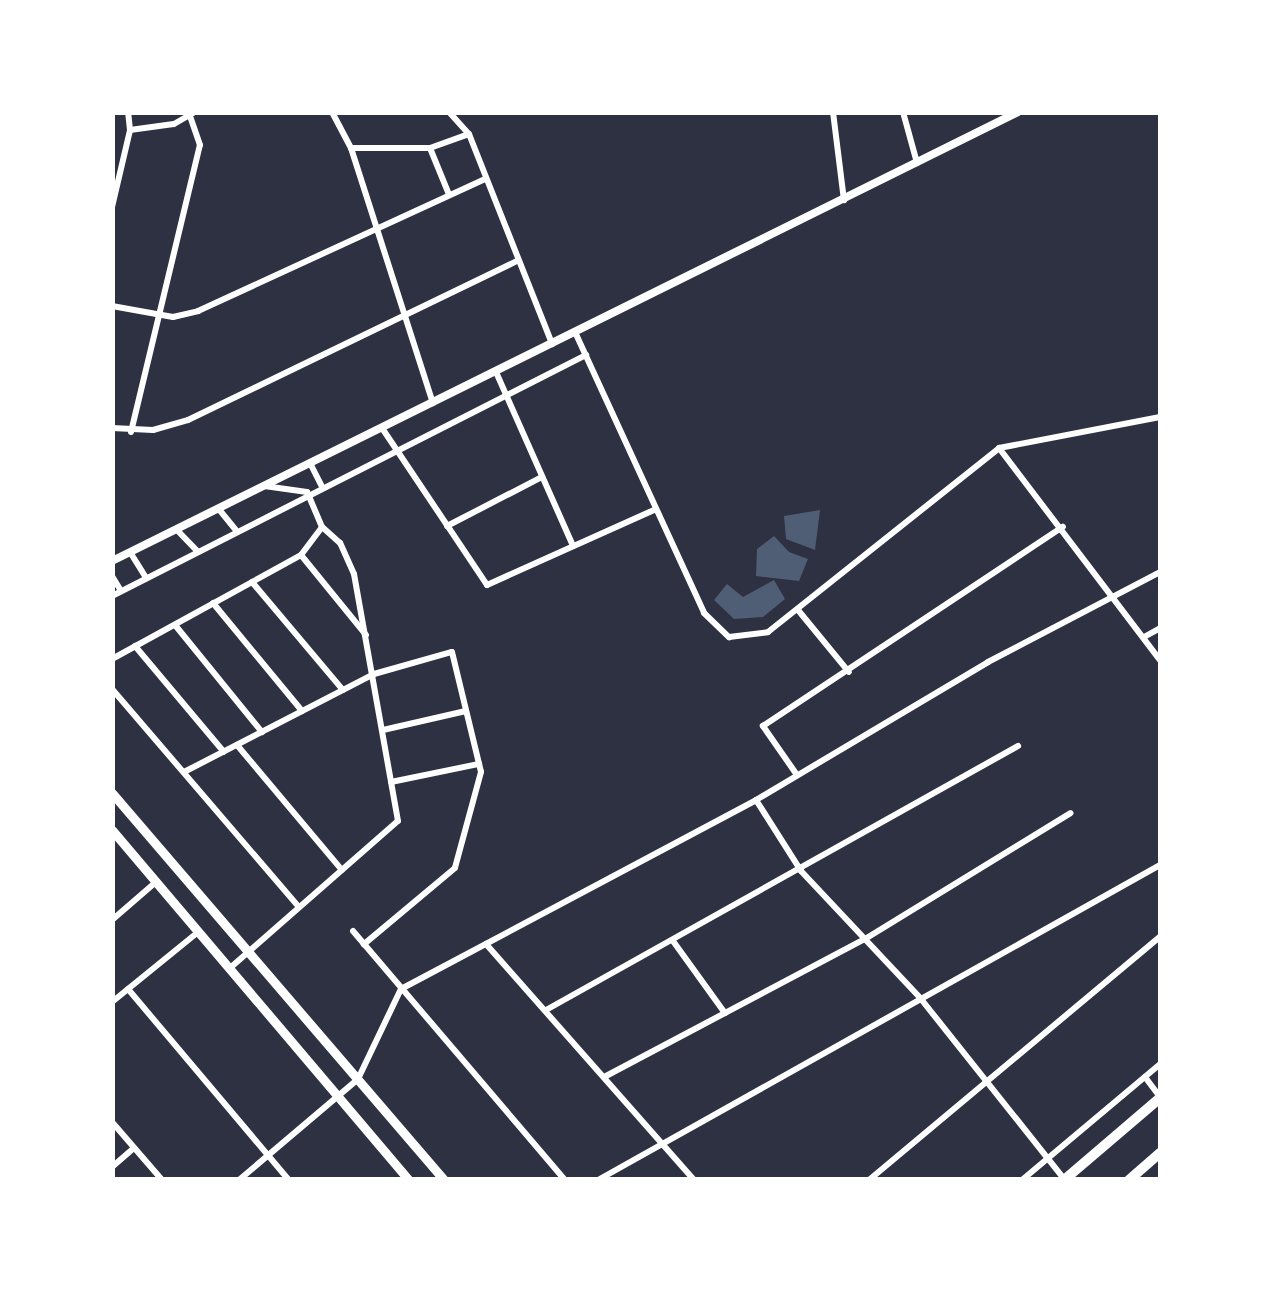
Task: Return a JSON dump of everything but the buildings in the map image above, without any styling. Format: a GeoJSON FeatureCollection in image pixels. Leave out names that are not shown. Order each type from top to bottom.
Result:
{"type":"FeatureCollection","features":[{"type":"Feature","properties":{"kind":"main road"},"geometry":{"type":"LineString","coordinates":[[112,793],[444,1180]]}},
{"type":"Feature","properties":{"kind":"main road"},"geometry":{"type":"LineString","coordinates":[[112,830],[409,1180]]}},
{"type":"Feature","properties":{"kind":"main road"},"geometry":{"type":"LineString","coordinates":[[1065,1179],[1160,1098]]}},
{"type":"Feature","properties":{"kind":"main road"},"geometry":{"type":"LineString","coordinates":[[1128,1180],[1160,1152]]}},
{"type":"Feature","properties":{"kind":"street"},"geometry":{"type":"LineString","coordinates":[[112,207],[130,130],[128,112]]}},
{"type":"Feature","properties":{"kind":"street"},"geometry":{"type":"LineString","coordinates":[[332,112],[351,148],[433,403]]}},
{"type":"Feature","properties":{"kind":"street"},"geometry":{"type":"LineString","coordinates":[[449,112],[468,134],[552,344]]}},
{"type":"Feature","properties":{"kind":"street"},"geometry":{"type":"LineString","coordinates":[[833,112],[844,202]]}},
{"type":"Feature","properties":{"kind":"street"},"geometry":{"type":"LineString","coordinates":[[903,112],[917,164]]}},
{"type":"Feature","properties":{"kind":"street"},"geometry":{"type":"LineString","coordinates":[[112,561],[844,202],[1018,112]]}},
{"type":"Feature","properties":{"kind":"street"},"geometry":{"type":"LineString","coordinates":[[130,130],[193,114],[200,145],[130,432]]}},
{"type":"Feature","properties":{"kind":"street"},"geometry":{"type":"LineString","coordinates":[[351,148],[430,148],[468,134]]}},
{"type":"Feature","properties":{"kind":"street"},"geometry":{"type":"LineString","coordinates":[[430,148],[448,192]]}},
{"type":"Feature","properties":{"kind":"street"},"geometry":{"type":"LineString","coordinates":[[112,306],[159,316],[198,311],[448,192],[485,179]]}},
{"type":"Feature","properties":{"kind":"street"},"geometry":{"type":"LineString","coordinates":[[112,428],[130,432],[188,420],[518,261]]}},
{"type":"Feature","properties":{"kind":"street"},"geometry":{"type":"LineString","coordinates":[[576,332],[704,613],[729,637],[768,632],[999,448],[1160,416]]}},
{"type":"Feature","properties":{"kind":"street"},"geometry":{"type":"LineString","coordinates":[[112,596],[307,492],[586,356]]}},
{"type":"Feature","properties":{"kind":"street"},"geometry":{"type":"LineString","coordinates":[[496,372],[573,546]]}},
{"type":"Feature","properties":{"kind":"street"},"geometry":{"type":"LineString","coordinates":[[382,428],[488,585],[656,509]]}},
{"type":"Feature","properties":{"kind":"street"},"geometry":{"type":"LineString","coordinates":[[999,448],[1118,596],[1160,660]]}},
{"type":"Feature","properties":{"kind":"street"},"geometry":{"type":"LineString","coordinates":[[310,464],[322,486]]}},
{"type":"Feature","properties":{"kind":"street"},"geometry":{"type":"LineString","coordinates":[[447,526],[542,477]]}},
{"type":"Feature","properties":{"kind":"street"},"geometry":{"type":"LineString","coordinates":[[264,486],[307,492]]}},
{"type":"Feature","properties":{"kind":"street"},"geometry":{"type":"LineString","coordinates":[[230,968],[398,821],[354,574],[340,543],[322,527],[307,492]]}},
{"type":"Feature","properties":{"kind":"street"},"geometry":{"type":"LineString","coordinates":[[218,508],[236,530]]}},
{"type":"Feature","properties":{"kind":"street"},"geometry":{"type":"LineString","coordinates":[[112,659],[301,554],[322,527]]}},
{"type":"Feature","properties":{"kind":"street"},"geometry":{"type":"LineString","coordinates":[[797,775],[763,726],[1063,527]]}},
{"type":"Feature","properties":{"kind":"street"},"geometry":{"type":"LineString","coordinates":[[176,529],[197,551]]}},
{"type":"Feature","properties":{"kind":"street"},"geometry":{"type":"LineString","coordinates":[[130,552],[146,578]]}},
{"type":"Feature","properties":{"kind":"street"},"geometry":{"type":"LineString","coordinates":[[301,554],[368,638]]}},
{"type":"Feature","properties":{"kind":"street"},"geometry":{"type":"LineString","coordinates":[[238,1180],[358,1079],[401,989],[756,800],[988,662],[1160,572]]}},
{"type":"Feature","properties":{"kind":"street"},"geometry":{"type":"LineString","coordinates":[[112,576],[121,591]]}},
{"type":"Feature","properties":{"kind":"street"},"geometry":{"type":"LineString","coordinates":[[252,582],[343,690]]}},
{"type":"Feature","properties":{"kind":"street"},"geometry":{"type":"LineString","coordinates":[[213,604],[302,712]]}},
{"type":"Feature","properties":{"kind":"street"},"geometry":{"type":"LineString","coordinates":[[798,610],[849,672]]}},
{"type":"Feature","properties":{"kind":"street"},"geometry":{"type":"LineString","coordinates":[[175,624],[262,732]]}},
{"type":"Feature","properties":{"kind":"street"},"geometry":{"type":"LineString","coordinates":[[1144,637],[1160,628]]}},
{"type":"Feature","properties":{"kind":"street"},"geometry":{"type":"LineString","coordinates":[[136,646],[224,752]]}},
{"type":"Feature","properties":{"kind":"street"},"geometry":{"type":"LineString","coordinates":[[184,772],[374,674],[452,652],[479,764],[455,868],[364,944]]}},
{"type":"Feature","properties":{"kind":"street"},"geometry":{"type":"LineString","coordinates":[[112,689],[299,907]]}},
{"type":"Feature","properties":{"kind":"street"},"geometry":{"type":"LineString","coordinates":[[383,730],[466,711]]}},
{"type":"Feature","properties":{"kind":"street"},"geometry":{"type":"LineString","coordinates":[[237,745],[342,870]]}},
{"type":"Feature","properties":{"kind":"street"},"geometry":{"type":"LineString","coordinates":[[546,1010],[1018,746]]}},
{"type":"Feature","properties":{"kind":"street"},"geometry":{"type":"LineString","coordinates":[[392,782],[479,764]]}},
{"type":"Feature","properties":{"kind":"street"},"geometry":{"type":"LineString","coordinates":[[756,800],[800,871],[921,1000],[1065,1179]]}},
{"type":"Feature","properties":{"kind":"street"},"geometry":{"type":"LineString","coordinates":[[606,1076],[864,939],[1072,813]]}},
{"type":"Feature","properties":{"kind":"street"},"geometry":{"type":"LineString","coordinates":[[598,1180],[662,1139],[1160,866]]}},
{"type":"Feature","properties":{"kind":"street"},"geometry":{"type":"LineString","coordinates":[[112,920],[156,882]]}},
{"type":"Feature","properties":{"kind":"street"},"geometry":{"type":"LineString","coordinates":[[354,931],[565,1180]]}},
{"type":"Feature","properties":{"kind":"street"},"geometry":{"type":"LineString","coordinates":[[112,1002],[198,932]]}},
{"type":"Feature","properties":{"kind":"street"},"geometry":{"type":"LineString","coordinates":[[869,1180],[1160,938]]}},
{"type":"Feature","properties":{"kind":"street"},"geometry":{"type":"LineString","coordinates":[[673,941],[725,1013]]}},
{"type":"Feature","properties":{"kind":"street"},"geometry":{"type":"LineString","coordinates":[[486,944],[662,1139],[694,1180]]}},
{"type":"Feature","properties":{"kind":"street"},"geometry":{"type":"LineString","coordinates":[[128,989],[289,1180]]}},
{"type":"Feature","properties":{"kind":"street"},"geometry":{"type":"LineString","coordinates":[[1022,1180],[1160,1064]]}},
{"type":"Feature","properties":{"kind":"street"},"geometry":{"type":"LineString","coordinates":[[1145,1077],[1160,1098]]}},
{"type":"Feature","properties":{"kind":"street"},"geometry":{"type":"LineString","coordinates":[[112,1122],[162,1180]]}},
{"type":"Feature","properties":{"kind":"street"},"geometry":{"type":"LineString","coordinates":[[112,1166],[134,1148]]}},
{"type":"Feature","properties":{"kind":"water"},"geometry":{"type":"Polygon","coordinates":[[[820,510],[815,550],[786,539],[784,516],[820,510]]]}},
{"type":"Feature","properties":{"kind":"water"},"geometry":{"type":"Polygon","coordinates":[[[774,536],[789,552],[808,559],[799,581],[756,576],[757,549],[774,536]]]}},
{"type":"Feature","properties":{"kind":"water"},"geometry":{"type":"Polygon","coordinates":[[[774,580],[785,599],[763,617],[734,619],[714,600],[727,584],[743,597],[774,580]]]}}]}
